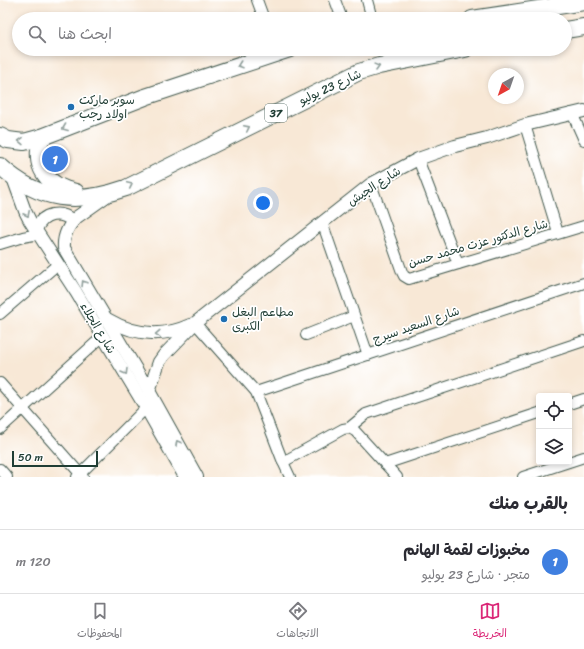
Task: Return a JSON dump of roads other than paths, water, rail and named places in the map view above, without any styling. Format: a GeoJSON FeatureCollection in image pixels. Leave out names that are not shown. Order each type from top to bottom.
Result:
{"type":"FeatureCollection","features":[{"type":"Feature","properties":{"kind":"main road"},"geometry":{"type":"LineString","coordinates":[[533,12],[584,2]]}},
{"type":"Feature","properties":{"kind":"main road"},"geometry":{"type":"LineString","coordinates":[[572,29],[584,27]]}},
{"type":"Feature","properties":{"kind":"main road"},"geometry":{"type":"LineString","coordinates":[[0,136],[8,140],[24,142],[42,137],[145,97],[263,56]]}},
{"type":"Feature","properties":{"kind":"main road","name":"شارع 23 يوليو"},"geometry":{"type":"LineString","coordinates":[[93,196],[111,193],[126,188],[359,72],[379,66],[430,56]]}},
{"type":"Feature","properties":{"kind":"main road"},"geometry":{"type":"LineString","coordinates":[[42,137],[39,146],[39,160],[44,174],[50,181],[58,187],[93,196]]}},
{"type":"Feature","properties":{"kind":"main road","name":"شارع الجلاء"},"geometry":{"type":"LineString","coordinates":[[0,166],[13,178],[37,191],[59,198],[93,196]]}},
{"type":"Feature","properties":{"kind":"street"},"geometry":{"type":"LineString","coordinates":[[257,0],[261,12]]}},
{"type":"Feature","properties":{"kind":"street"},"geometry":{"type":"LineString","coordinates":[[335,0],[339,12]]}},
{"type":"Feature","properties":{"kind":"street"},"geometry":{"type":"LineString","coordinates":[[367,0],[370,12]]}},
{"type":"Feature","properties":{"kind":"street","name":"شارع الجيش"},"geometry":{"type":"LineString","coordinates":[[150,400],[159,362],[195,323],[371,184],[418,159],[455,146],[487,138],[525,125],[584,111]]}},
{"type":"Feature","properties":{"kind":"street"},"geometry":{"type":"LineString","coordinates":[[572,113],[584,140]]}},
{"type":"Feature","properties":{"kind":"street"},"geometry":{"type":"LineString","coordinates":[[525,125],[558,233]]}},
{"type":"Feature","properties":{"kind":"street"},"geometry":{"type":"LineString","coordinates":[[418,159],[458,264]]}},
{"type":"Feature","properties":{"kind":"street","name":"شارع الجلاء"},"geometry":{"type":"LineString","coordinates":[[13,178],[25,210],[38,232],[103,336],[150,400],[185,477]]}},
{"type":"Feature","properties":{"kind":"street","name":"شارع الدكتور عزت محمد حسن"},"geometry":{"type":"LineString","coordinates":[[371,184],[404,276],[411,279],[584,226]]}},
{"type":"Feature","properties":{"kind":"street","name":"شارع الجلاء"},"geometry":{"type":"LineString","coordinates":[[111,193],[73,221],[64,235],[64,248],[106,318],[150,400],[197,477]]}},
{"type":"Feature","properties":{"kind":"street"},"geometry":{"type":"LineString","coordinates":[[0,244],[38,232],[44,218],[52,215],[66,216],[73,221]]}},
{"type":"Feature","properties":{"kind":"street"},"geometry":{"type":"LineString","coordinates":[[322,222],[368,355]]}},
{"type":"Feature","properties":{"kind":"street"},"geometry":{"type":"LineString","coordinates":[[0,314],[58,264]]}},
{"type":"Feature","properties":{"kind":"street","name":"شارع السعيد سيرج"},"geometry":{"type":"LineString","coordinates":[[256,392],[584,283]]}},
{"type":"Feature","properties":{"kind":"street"},"geometry":{"type":"LineString","coordinates":[[306,335],[354,316]]}},
{"type":"Feature","properties":{"kind":"street","name":"شارع الجيش"},"geometry":{"type":"LineString","coordinates":[[106,318],[119,326],[134,332],[150,334],[166,333],[195,323]]}},
{"type":"Feature","properties":{"kind":"street"},"geometry":{"type":"LineString","coordinates":[[195,323],[256,392],[290,477]]}},
{"type":"Feature","properties":{"kind":"street"},"geometry":{"type":"LineString","coordinates":[[0,429],[103,336]]}},
{"type":"Feature","properties":{"kind":"street"},"geometry":{"type":"LineString","coordinates":[[283,462],[343,429],[350,428],[366,414],[584,341]]}},
{"type":"Feature","properties":{"kind":"street"},"geometry":{"type":"LineString","coordinates":[[0,383],[80,476],[150,400]]}},
{"type":"Feature","properties":{"kind":"street"},"geometry":{"type":"LineString","coordinates":[[572,403],[584,399]]}},
{"type":"Feature","properties":{"kind":"street"},"geometry":{"type":"LineString","coordinates":[[385,464],[536,414]]}},
{"type":"Feature","properties":{"kind":"street"},"geometry":{"type":"LineString","coordinates":[[350,428],[360,435],[397,477]]}},
{"type":"Feature","properties":{"kind":"street"},"geometry":{"type":"LineString","coordinates":[[523,477],[584,457]]}},
{"type":"Feature","properties":{"kind":"street"},"geometry":{"type":"LineString","coordinates":[[0,469],[7,477]]}},
{"type":"Feature","properties":{"kind":"place","name":"سوبر ماركت اولاد رجب"},"geometry":{"type":"Point","coordinates":[71,107]}},
{"type":"Feature","properties":{"kind":"place","name":"مخبوزات لقمة الهانم"},"geometry":{"type":"Point","coordinates":[55,159]}},
{"type":"Feature","properties":{"kind":"place","name":"مطاعم البغل الكبرى"},"geometry":{"type":"Point","coordinates":[224,319]}}]}
